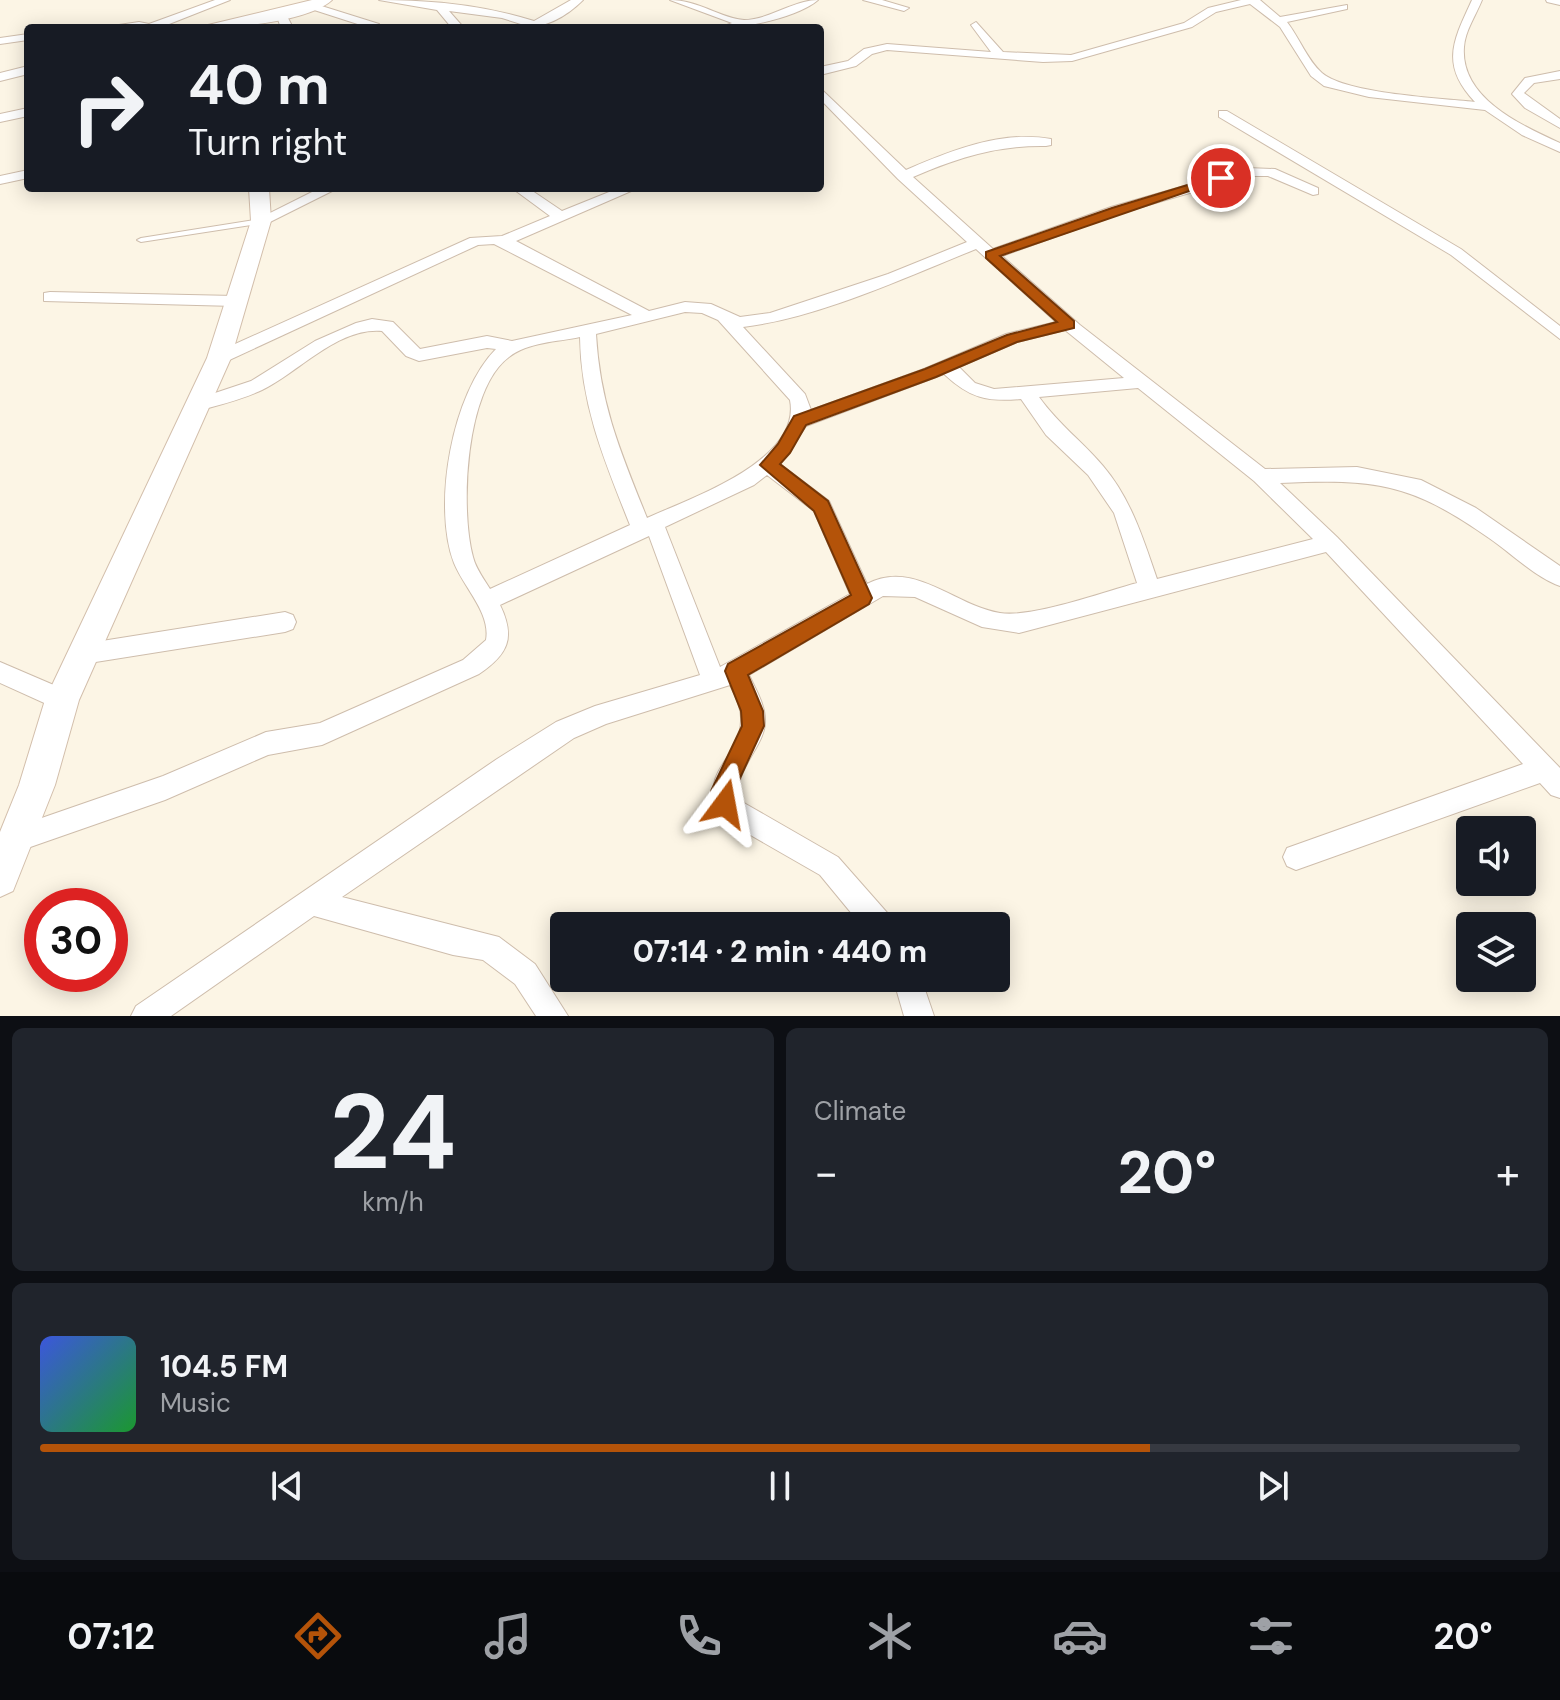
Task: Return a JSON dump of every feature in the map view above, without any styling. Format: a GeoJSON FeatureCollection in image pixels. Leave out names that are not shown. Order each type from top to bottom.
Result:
{"type":"FeatureCollection","features":[{"type":"Feature","properties":{"kind":"street"},"geometry":{"type":"LineString","coordinates":[[161,24],[225,0]]}},
{"type":"Feature","properties":{"kind":"street"},"geometry":{"type":"LineString","coordinates":[[384,0],[503,15],[524,24]]}},
{"type":"Feature","properties":{"kind":"street"},"geometry":{"type":"LineString","coordinates":[[537,24],[561,13],[578,0]]}},
{"type":"Feature","properties":{"kind":"street"},"geometry":{"type":"LineString","coordinates":[[675,0],[740,22]]}},
{"type":"Feature","properties":{"kind":"street"},"geometry":{"type":"LineString","coordinates":[[735,24],[797,8],[813,0]]}},
{"type":"Feature","properties":{"kind":"street"},"geometry":{"type":"LineString","coordinates":[[868,0],[904,8]]}},
{"type":"Feature","properties":{"kind":"street"},"geometry":{"type":"LineString","coordinates":[[824,70],[852,64],[868,51],[887,47],[1072,58],[1133,43],[1195,22],[1212,10],[1253,0],[1279,20],[1302,49],[1315,73],[1328,83],[1369,93],[1487,107]]}},
{"type":"Feature","properties":{"kind":"street"},"geometry":{"type":"LineString","coordinates":[[1477,0],[1458,47],[1467,84],[1487,107],[1560,148]]}},
{"type":"Feature","properties":{"kind":"street"},"geometry":{"type":"LineString","coordinates":[[1551,0],[1560,2]]}},
{"type":"Feature","properties":{"kind":"street"},"geometry":{"type":"LineString","coordinates":[[254,24],[284,21],[319,3],[370,24]]}},
{"type":"Feature","properties":{"kind":"street"},"geometry":{"type":"LineString","coordinates":[[439,6],[455,24]]}},
{"type":"Feature","properties":{"kind":"street"},"geometry":{"type":"LineString","coordinates":[[1279,20],[1343,7]]}},
{"type":"Feature","properties":{"kind":"street"},"geometry":{"type":"LineString","coordinates":[[976,25],[1000,56]]}},
{"type":"Feature","properties":{"kind":"street"},"geometry":{"type":"LineString","coordinates":[[0,41],[24,38]]}},
{"type":"Feature","properties":{"kind":"street"},"geometry":{"type":"LineString","coordinates":[[0,77],[24,71]]}},
{"type":"Feature","properties":{"kind":"street"},"geometry":{"type":"LineString","coordinates":[[1560,75],[1537,77],[1525,83],[1518,94],[1529,105],[1560,124]]}},
{"type":"Feature","properties":{"kind":"street"},"geometry":{"type":"LineString","coordinates":[[824,96],[903,176],[1069,324],[1261,476],[1330,543],[1552,777],[1296,857]]}},
{"type":"Feature","properties":{"kind":"street"},"geometry":{"type":"LineString","coordinates":[[0,118],[24,113]]}},
{"type":"Feature","properties":{"kind":"street"},"geometry":{"type":"LineString","coordinates":[[1223,114],[1456,252],[1556,326]]}},
{"type":"Feature","properties":{"kind":"street"},"geometry":{"type":"LineString","coordinates":[[903,176],[981,145],[1010,140],[1046,142]]}},
{"type":"Feature","properties":{"kind":"street"},"geometry":{"type":"LineString","coordinates":[[197,405],[256,386],[332,339],[365,325],[387,326],[412,352],[419,355],[487,342],[512,347],[695,307],[725,318],[750,322],[772,318],[984,249],[1247,172],[1270,172],[1313,191]]}},
{"type":"Feature","properties":{"kind":"street"},"geometry":{"type":"LineString","coordinates":[[0,180],[24,175]]}},
{"type":"Feature","properties":{"kind":"street"},"geometry":{"type":"LineString","coordinates":[[0,878],[37,785],[62,700],[219,358],[261,221],[259,192]]}},
{"type":"Feature","properties":{"kind":"street"},"geometry":{"type":"LineString","coordinates":[[261,221],[323,192]]}},
{"type":"Feature","properties":{"kind":"street"},"geometry":{"type":"LineString","coordinates":[[525,192],[561,217]]}},
{"type":"Feature","properties":{"kind":"street"},"geometry":{"type":"LineString","coordinates":[[219,358],[475,241],[504,241],[621,192]]}},
{"type":"Feature","properties":{"kind":"street"},"geometry":{"type":"LineString","coordinates":[[504,241],[648,317]]}},
{"type":"Feature","properties":{"kind":"street"},"geometry":{"type":"LineString","coordinates":[[50,297],[235,301]]}},
{"type":"Feature","properties":{"kind":"street"},"geometry":{"type":"LineString","coordinates":[[485,602],[747,480],[784,449],[800,421],[799,398],[725,318]]}},
{"type":"Feature","properties":{"kind":"street"},"geometry":{"type":"LineString","coordinates":[[800,421],[1012,338],[1069,324]]}},
{"type":"Feature","properties":{"kind":"street"},"geometry":{"type":"LineString","coordinates":[[588,330],[596,409],[648,527],[681,584],[685,606],[725,676],[752,711],[753,726],[723,791],[725,804],[829,866],[868,912]]}},
{"type":"Feature","properties":{"kind":"street"},"geometry":{"type":"LineString","coordinates":[[16,839],[165,788],[266,744],[322,734],[471,667],[488,655],[497,642],[498,628],[463,559],[455,500],[465,428],[476,385],[486,367],[512,347]]}},
{"type":"Feature","properties":{"kind":"street"},"geometry":{"type":"LineString","coordinates":[[947,366],[969,387],[979,392],[1026,393],[1142,382]]}},
{"type":"Feature","properties":{"kind":"street"},"geometry":{"type":"LineString","coordinates":[[1026,393],[1053,430],[1095,470],[1123,511],[1150,589]]}},
{"type":"Feature","properties":{"kind":"street"},"geometry":{"type":"LineString","coordinates":[[768,465],[822,506],[862,598]]}},
{"type":"Feature","properties":{"kind":"street"},"geometry":{"type":"LineString","coordinates":[[1261,476],[1345,474],[1414,485],[1556,569]]}},
{"type":"Feature","properties":{"kind":"street"},"geometry":{"type":"LineString","coordinates":[[146,1016],[506,767],[565,730],[603,714],[725,676],[862,598],[897,584],[912,585],[985,620],[1005,624],[1330,543]]}},
{"type":"Feature","properties":{"kind":"street"},"geometry":{"type":"LineString","coordinates":[[83,654],[285,622]]}},
{"type":"Feature","properties":{"kind":"street"},"geometry":{"type":"LineString","coordinates":[[0,672],[62,700]]}},
{"type":"Feature","properties":{"kind":"street"},"geometry":{"type":"LineString","coordinates":[[311,902],[453,941],[489,947],[525,974],[553,1016]]}},
{"type":"Feature","properties":{"kind":"street"},"geometry":{"type":"LineString","coordinates":[[911,992],[919,1016]]}},
{"type":"Feature","properties":{"kind":"lane"},"geometry":{"type":"LineString","coordinates":[[141,240],[261,221]]}},
{"type":"Feature","properties":{"kind":"route"},"geometry":{"type":"LineString","coordinates":[[725,804],[723,791],[753,726],[752,711],[736,671],[862,598],[822,506],[768,465],[784,449],[800,421],[930,373],[1012,338],[1069,324],[991,255],[1116,210],[1221,178]]}}]}
